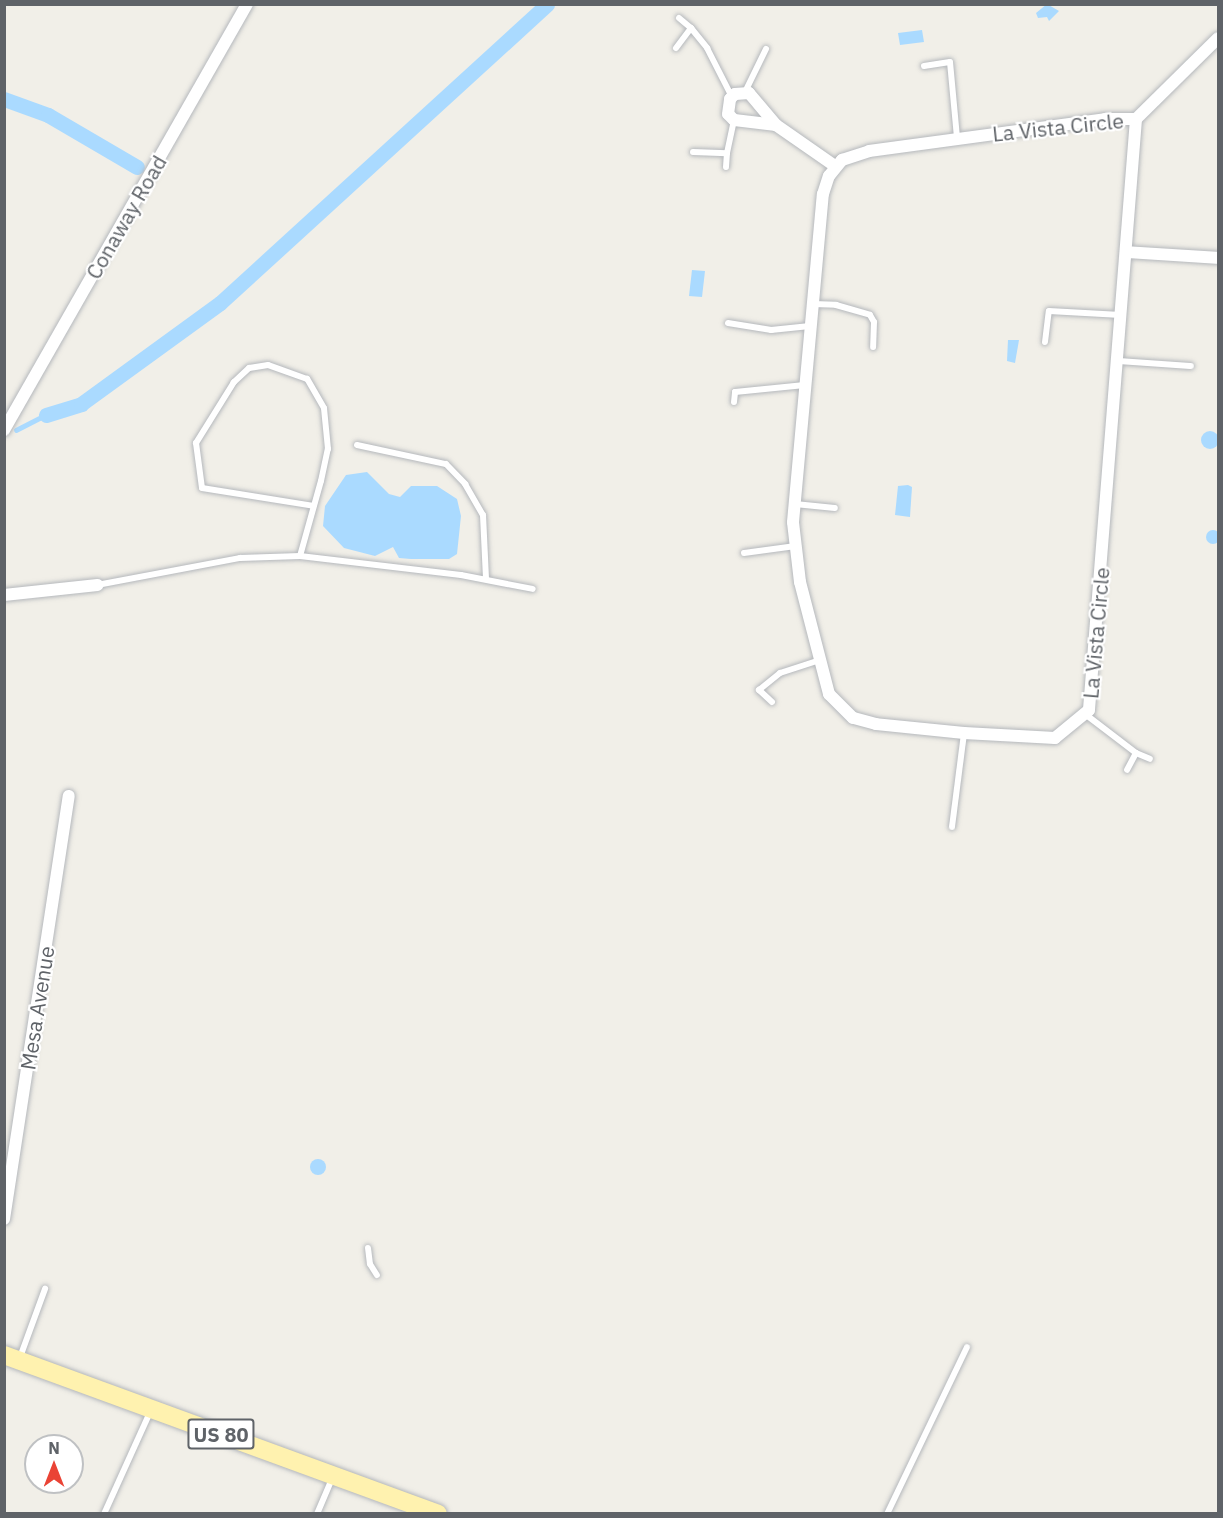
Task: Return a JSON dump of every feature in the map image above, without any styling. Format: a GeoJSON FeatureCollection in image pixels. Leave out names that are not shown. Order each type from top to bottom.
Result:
{"type":"FeatureCollection","features":[{"type":"Feature","properties":{"kind":"main road","name":"US 80"},"geometry":{"type":"LineString","coordinates":[[12,1358],[334,1475],[414,1509],[438,1514]]}},
{"type":"Feature","properties":{"kind":"street","name":"Conaway Road"},"geometry":{"type":"LineString","coordinates":[[4,430],[247,4]]}},
{"type":"Feature","properties":{"kind":"street"},"geometry":{"type":"LineString","coordinates":[[1136,119],[1218,38]]}},
{"type":"Feature","properties":{"kind":"street"},"geometry":{"type":"LineString","coordinates":[[776,125],[734,120],[728,107],[732,97],[745,93],[776,125],[835,166]]}},
{"type":"Feature","properties":{"kind":"street","name":"La Vista Circle"},"geometry":{"type":"LineString","coordinates":[[1136,119],[1096,663],[1089,710],[1055,738],[963,733],[876,724],[853,718],[829,694],[800,582],[795,504],[823,195],[835,166],[855,153],[957,138],[1054,124],[1136,119]]}},
{"type":"Feature","properties":{"kind":"street"},"geometry":{"type":"LineString","coordinates":[[1126,252],[1218,258]]}},
{"type":"Feature","properties":{"kind":"street"},"geometry":{"type":"LineString","coordinates":[[4,595],[97,585]]}},
{"type":"Feature","properties":{"kind":"street","name":"Mesa Avenue"},"geometry":{"type":"LineString","coordinates":[[4,1219],[69,796]]}},
{"type":"Feature","properties":{"kind":"lane"},"geometry":{"type":"LineString","coordinates":[[679,18],[691,28],[707,48],[732,97]]}},
{"type":"Feature","properties":{"kind":"lane"},"geometry":{"type":"LineString","coordinates":[[676,48],[691,28]]}},
{"type":"Feature","properties":{"kind":"lane"},"geometry":{"type":"LineString","coordinates":[[745,93],[766,50]]}},
{"type":"Feature","properties":{"kind":"lane"},"geometry":{"type":"LineString","coordinates":[[924,66],[950,62],[957,138]]}},
{"type":"Feature","properties":{"kind":"lane"},"geometry":{"type":"LineString","coordinates":[[726,167],[734,120]]}},
{"type":"Feature","properties":{"kind":"lane"},"geometry":{"type":"LineString","coordinates":[[693,152],[727,153]]}},
{"type":"Feature","properties":{"kind":"lane"},"geometry":{"type":"LineString","coordinates":[[813,304],[836,305],[870,315],[874,322],[873,346]]}},
{"type":"Feature","properties":{"kind":"lane"},"geometry":{"type":"LineString","coordinates":[[1046,342],[1049,311],[1121,315]]}},
{"type":"Feature","properties":{"kind":"lane"},"geometry":{"type":"LineString","coordinates":[[728,323],[771,330],[811,326]]}},
{"type":"Feature","properties":{"kind":"lane"},"geometry":{"type":"LineString","coordinates":[[1118,361],[1191,366]]}},
{"type":"Feature","properties":{"kind":"lane"},"geometry":{"type":"LineString","coordinates":[[300,556],[314,506],[328,449],[324,408],[307,379],[268,365],[249,368],[234,382],[196,443],[202,488],[314,506]]}},
{"type":"Feature","properties":{"kind":"lane"},"geometry":{"type":"LineString","coordinates":[[734,402],[735,392],[806,385]]}},
{"type":"Feature","properties":{"kind":"lane"},"geometry":{"type":"LineString","coordinates":[[357,445],[446,464],[483,515],[486,579]]}},
{"type":"Feature","properties":{"kind":"lane"},"geometry":{"type":"LineString","coordinates":[[795,504],[835,508]]}},
{"type":"Feature","properties":{"kind":"lane"},"geometry":{"type":"LineString","coordinates":[[744,553],[796,546]]}},
{"type":"Feature","properties":{"kind":"lane"},"geometry":{"type":"LineString","coordinates":[[97,585],[240,558],[300,556],[486,579],[533,589]]}},
{"type":"Feature","properties":{"kind":"lane"},"geometry":{"type":"LineString","coordinates":[[772,702],[759,690],[780,673],[820,659]]}},
{"type":"Feature","properties":{"kind":"lane"},"geometry":{"type":"LineString","coordinates":[[1085,714],[1136,753],[1150,759]]}},
{"type":"Feature","properties":{"kind":"lane"},"geometry":{"type":"LineString","coordinates":[[952,827],[963,733]]}},
{"type":"Feature","properties":{"kind":"lane"},"geometry":{"type":"LineString","coordinates":[[1127,770],[1136,753]]}},
{"type":"Feature","properties":{"kind":"lane"},"geometry":{"type":"LineString","coordinates":[[368,1248],[370,1264],[377,1275]]}},
{"type":"Feature","properties":{"kind":"lane"},"geometry":{"type":"LineString","coordinates":[[12,1358],[45,1289]]}},
{"type":"Feature","properties":{"kind":"lane"},"geometry":{"type":"LineString","coordinates":[[887,1514],[967,1347]]}},
{"type":"Feature","properties":{"kind":"lane"},"geometry":{"type":"LineString","coordinates":[[104,1514],[152,1409]]}},
{"type":"Feature","properties":{"kind":"lane"},"geometry":{"type":"LineString","coordinates":[[317,1514],[334,1475]]}},
{"type":"Feature","properties":{"kind":"water"},"geometry":{"type":"Polygon","coordinates":[[[1047,4],[1059,11],[1049,21],[1047,17],[1038,18],[1036,13],[1047,4]]]}},
{"type":"Feature","properties":{"kind":"water"},"geometry":{"type":"Polygon","coordinates":[[[922,30],[924,42],[900,45],[898,33],[922,30]]]}},
{"type":"Feature","properties":{"kind":"water"},"geometry":{"type":"Polygon","coordinates":[[[692,270],[705,271],[702,297],[689,296],[692,270]]]}},
{"type":"Feature","properties":{"kind":"water"},"geometry":{"type":"Polygon","coordinates":[[[1008,340],[1019,340],[1015,363],[1007,361],[1008,340]]]}},
{"type":"Feature","properties":{"kind":"water"},"geometry":{"type":"Polygon","coordinates":[[[1210,431],[1216,434],[1219,440],[1216,446],[1210,449],[1204,446],[1201,440],[1204,434],[1210,431]]]}},
{"type":"Feature","properties":{"kind":"water"},"geometry":{"type":"Polygon","coordinates":[[[367,472],[389,494],[400,497],[411,486],[437,486],[457,499],[461,516],[457,554],[449,559],[411,559],[399,558],[393,547],[375,556],[344,548],[323,526],[325,506],[346,475],[367,472]]]}},
{"type":"Feature","properties":{"kind":"water"},"geometry":{"type":"Polygon","coordinates":[[[898,486],[912,487],[910,517],[895,515],[898,486]]]}},
{"type":"Feature","properties":{"kind":"water"},"geometry":{"type":"Polygon","coordinates":[[[1210,530],[1216,530],[1220,537],[1216,544],[1210,544],[1206,540],[1206,534],[1210,530]]]}},
{"type":"Feature","properties":{"kind":"water"},"geometry":{"type":"Polygon","coordinates":[[[315,1159],[321,1159],[326,1167],[324,1173],[315,1175],[310,1170],[310,1164],[315,1159]]]}},
{"type":"Feature","properties":{"kind":"waterway"},"geometry":{"type":"LineString","coordinates":[[46,415],[81,404],[220,303],[547,4]]}},
{"type":"Feature","properties":{"kind":"waterway"},"geometry":{"type":"LineString","coordinates":[[4,99],[48,115],[137,167]]}},
{"type":"Feature","properties":{"kind":"waterway"},"geometry":{"type":"LineString","coordinates":[[16,430],[46,415]]}}]}
